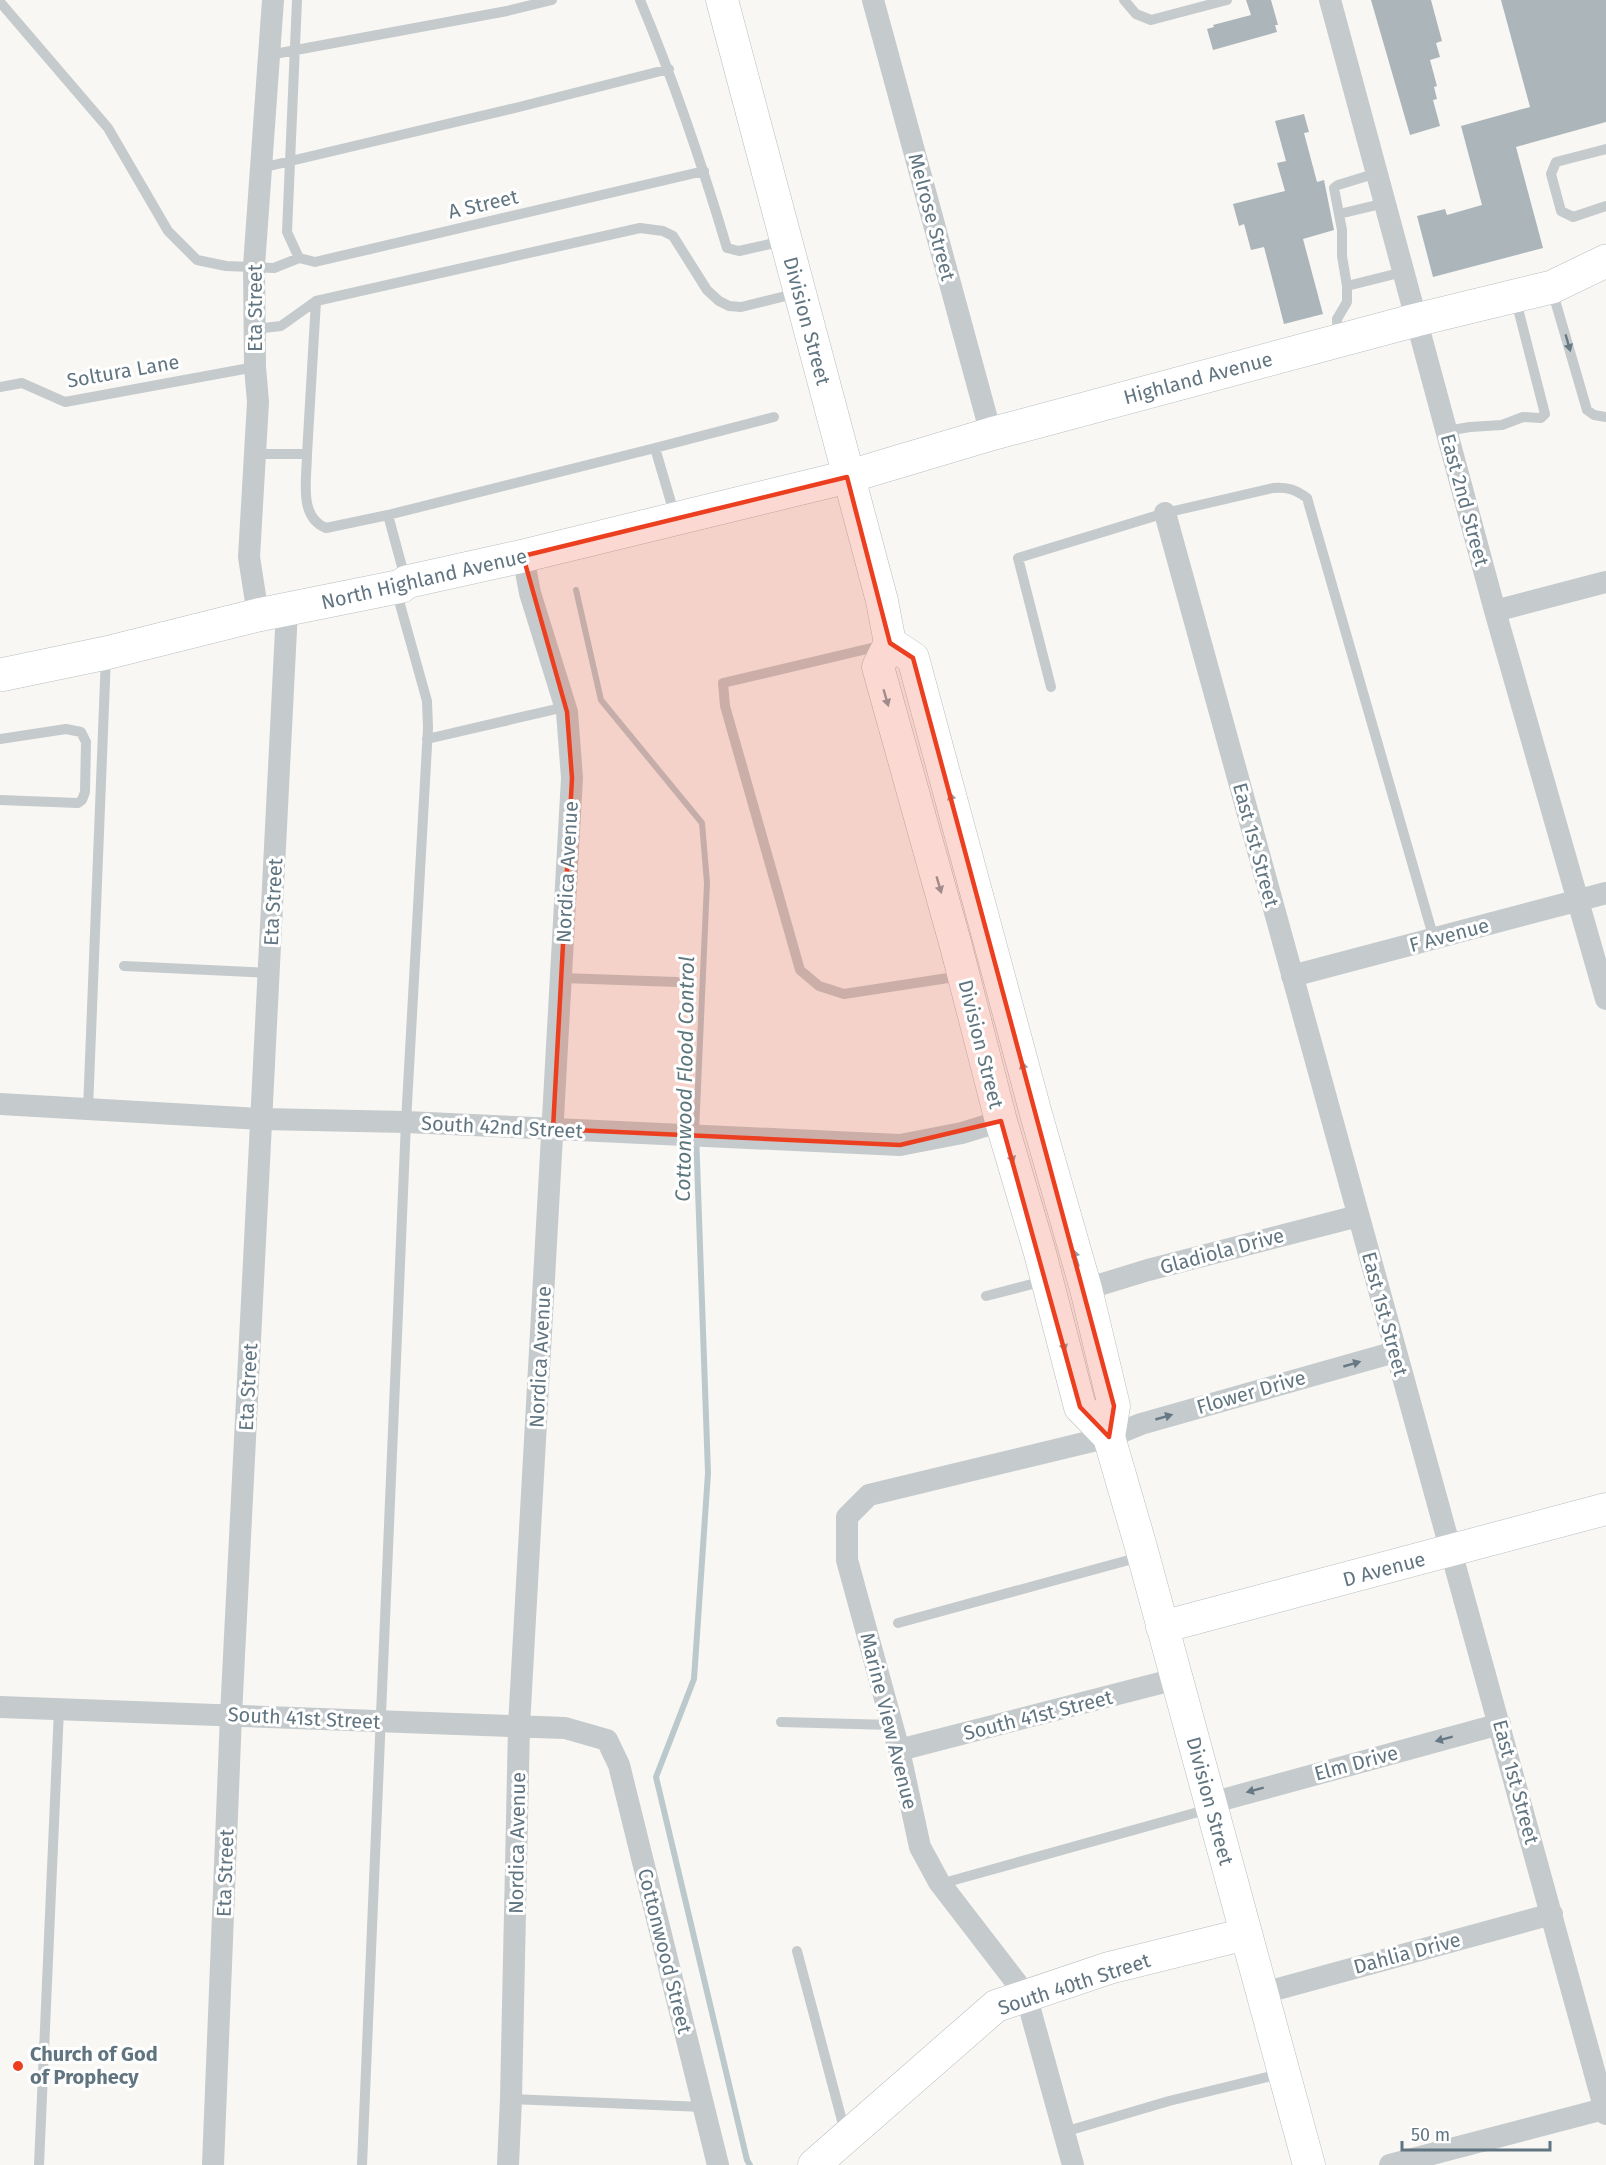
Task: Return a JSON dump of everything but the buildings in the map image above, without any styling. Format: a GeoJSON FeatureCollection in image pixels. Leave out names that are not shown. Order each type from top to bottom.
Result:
{"type":"FeatureCollection","features":[{"type":"Feature","properties":{"kind":"main road","name":"Division Street"},"geometry":{"type":"LineString","coordinates":[[722,0],[847,477],[882,601],[890,643],[878,667],[964,975],[1001,1121],[1047,1280],[1080,1407],[1109,1437]]}},
{"type":"Feature","properties":{"kind":"main road","name":"Highland Avenue"},"geometry":{"type":"LineString","coordinates":[[847,477],[991,434],[1416,320],[1552,287],[1606,261]]}},
{"type":"Feature","properties":{"kind":"main road","name":"Highland Avenue"},"geometry":{"type":"LineString","coordinates":[[1552,287],[1606,287]]}},
{"type":"Feature","properties":{"kind":"main road","name":"North Highland Avenue"},"geometry":{"type":"LineString","coordinates":[[0,675],[106,653],[273,612],[400,585],[847,477]]}},
{"type":"Feature","properties":{"kind":"main road","name":"Division Street"},"geometry":{"type":"LineString","coordinates":[[890,643],[913,658],[1039,1125],[1086,1289],[1114,1406],[1109,1437],[1212,1805],[1309,2165]]}},
{"type":"Feature","properties":{"kind":"main road","name":"D Avenue"},"geometry":{"type":"LineString","coordinates":[[1162,1628],[1606,1509]]}},
{"type":"Feature","properties":{"kind":"main road","name":"South 40th Street"},"geometry":{"type":"LineString","coordinates":[[814,2165],[996,2006],[1109,1968],[1246,1934]]}},
{"type":"Feature","properties":{"kind":"street","name":"Eta Street"},"geometry":{"type":"LineString","coordinates":[[213,2165],[231,1715],[270,973],[273,612],[249,557],[258,402],[255,367],[254,266],[273,0]]}},
{"type":"Feature","properties":{"kind":"street","name":"Melrose Street"},"geometry":{"type":"LineString","coordinates":[[873,0],[991,434]]}},
{"type":"Feature","properties":{"kind":"street","name":"East 2nd Street"},"geometry":{"type":"LineString","coordinates":[[1330,0],[1495,611],[1606,999]]}},
{"type":"Feature","properties":{"kind":"street","name":"East 1st Street"},"geometry":{"type":"LineString","coordinates":[[1165,513],[1605,2111]]}},
{"type":"Feature","properties":{"kind":"street","name":"Nordica Avenue"},"geometry":{"type":"LineString","coordinates":[[508,2165],[512,2099],[519,1726],[572,778],[565,707],[530,593],[523,556]]}},
{"type":"Feature","properties":{"kind":"street"},"geometry":{"type":"LineString","coordinates":[[1495,611],[1606,582]]}},
{"type":"Feature","properties":{"kind":"street","name":"F Avenue"},"geometry":{"type":"LineString","coordinates":[[1292,976],[1606,893]]}},
{"type":"Feature","properties":{"kind":"street","name":"South 42nd Street"},"geometry":{"type":"LineString","coordinates":[[0,1104],[262,1119],[406,1122],[900,1145],[962,1133],[1001,1121]]}},
{"type":"Feature","properties":{"kind":"street","name":"Gladiola Drive"},"geometry":{"type":"LineString","coordinates":[[1086,1289],[1148,1270],[1358,1216]]}},
{"type":"Feature","properties":{"kind":"street","name":"Flower Drive"},"geometry":{"type":"LineString","coordinates":[[1109,1437],[1141,1424],[1395,1352]]}},
{"type":"Feature","properties":{"kind":"street","name":"Marine View Avenue"},"geometry":{"type":"LineString","coordinates":[[1073,2165],[1026,1995],[940,1884],[920,1847],[899,1750],[847,1560],[847,1517],[869,1495],[1109,1437]]}},
{"type":"Feature","properties":{"kind":"street","name":"South 41st Street"},"geometry":{"type":"LineString","coordinates":[[899,1750],[1176,1679]]}},
{"type":"Feature","properties":{"kind":"street","name":"South 41st Street"},"geometry":{"type":"LineString","coordinates":[[0,1707],[565,1728],[607,1740]]}},
{"type":"Feature","properties":{"kind":"street","name":"Elm Drive"},"geometry":{"type":"LineString","coordinates":[[1212,1805],[1500,1724]]}},
{"type":"Feature","properties":{"kind":"street","name":"Cottonwood Street"},"geometry":{"type":"LineString","coordinates":[[607,1740],[619,1765],[718,2165]]}},
{"type":"Feature","properties":{"kind":"street","name":"Dahlia Drive"},"geometry":{"type":"LineString","coordinates":[[1263,1993],[1552,1914]]}},
{"type":"Feature","properties":{"kind":"street"},"geometry":{"type":"LineString","coordinates":[[1390,2165],[1605,2111]]}},
{"type":"Feature","properties":{"kind":"lane"},"geometry":{"type":"LineString","coordinates":[[0,2],[108,128],[168,231],[197,260],[226,266],[274,268],[298,258],[287,232],[297,0]]}},
{"type":"Feature","properties":{"kind":"lane"},"geometry":{"type":"LineString","coordinates":[[269,55],[507,11],[552,0]]}},
{"type":"Feature","properties":{"kind":"lane"},"geometry":{"type":"LineString","coordinates":[[640,0],[669,69],[704,171],[727,248],[739,251],[786,240]]}},
{"type":"Feature","properties":{"kind":"lane"},"geometry":{"type":"LineString","coordinates":[[1124,0],[1136,14],[1151,20],[1227,0]]}},
{"type":"Feature","properties":{"kind":"lane"},"geometry":{"type":"LineString","coordinates":[[261,168],[669,69]]}},
{"type":"Feature","properties":{"kind":"lane"},"geometry":{"type":"LineString","coordinates":[[1606,149],[1556,162],[1551,174],[1561,211],[1573,217],[1606,206]]}},
{"type":"Feature","properties":{"kind":"lane","name":"A Street"},"geometry":{"type":"LineString","coordinates":[[298,258],[315,262],[704,171]]}},
{"type":"Feature","properties":{"kind":"lane"},"geometry":{"type":"LineString","coordinates":[[1339,341],[1337,319],[1347,302],[1347,286],[1339,214],[1334,195],[1335,188],[1338,185],[1377,173]]}},
{"type":"Feature","properties":{"kind":"lane"},"geometry":{"type":"LineString","coordinates":[[1339,214],[1385,202]]}},
{"type":"Feature","properties":{"kind":"lane"},"geometry":{"type":"LineString","coordinates":[[255,329],[281,327],[316,301],[640,228],[663,231],[673,236],[707,290],[719,301],[729,306],[741,307],[800,292]]}},
{"type":"Feature","properties":{"kind":"lane"},"geometry":{"type":"LineString","coordinates":[[1347,286],[1403,272]]}},
{"type":"Feature","properties":{"kind":"lane"},"geometry":{"type":"LineString","coordinates":[[1552,287],[1587,410],[1594,415],[1606,417]]}},
{"type":"Feature","properties":{"kind":"lane"},"geometry":{"type":"LineString","coordinates":[[1446,431],[1502,425],[1523,417],[1541,418],[1545,414],[1515,296]]}},
{"type":"Feature","properties":{"kind":"lane"},"geometry":{"type":"LineString","coordinates":[[316,301],[307,454],[307,506],[311,518],[326,528],[388,515],[774,417]]}},
{"type":"Feature","properties":{"kind":"lane","name":"Soltura Lane"},"geometry":{"type":"LineString","coordinates":[[0,387],[22,383],[65,402],[255,367]]}},
{"type":"Feature","properties":{"kind":"lane"},"geometry":{"type":"LineString","coordinates":[[656,447],[675,519]]}},
{"type":"Feature","properties":{"kind":"lane"},"geometry":{"type":"LineString","coordinates":[[255,454],[307,454]]}},
{"type":"Feature","properties":{"kind":"lane"},"geometry":{"type":"LineString","coordinates":[[1051,687],[1018,558],[1165,513],[1273,488],[1287,487],[1297,490],[1307,498],[1434,939]]}},
{"type":"Feature","properties":{"kind":"lane"},"geometry":{"type":"LineString","coordinates":[[362,2165],[406,1122],[427,739],[427,701],[400,585],[388,515]]}},
{"type":"Feature","properties":{"kind":"lane"},"geometry":{"type":"LineString","coordinates":[[890,643],[723,682],[725,706],[800,970],[819,986],[844,994],[964,975]]}},
{"type":"Feature","properties":{"kind":"lane"},"geometry":{"type":"LineString","coordinates":[[88,1109],[106,653]]}},
{"type":"Feature","properties":{"kind":"lane"},"geometry":{"type":"LineString","coordinates":[[427,739],[565,707]]}},
{"type":"Feature","properties":{"kind":"lane"},"geometry":{"type":"LineString","coordinates":[[0,739],[66,729],[81,732],[86,742],[85,792],[78,804],[0,800]]}},
{"type":"Feature","properties":{"kind":"lane"},"geometry":{"type":"LineString","coordinates":[[124,966],[270,973]]}},
{"type":"Feature","properties":{"kind":"lane"},"geometry":{"type":"LineString","coordinates":[[562,978],[677,982]]}},
{"type":"Feature","properties":{"kind":"lane"},"geometry":{"type":"LineString","coordinates":[[986,1296],[1047,1280]]}},
{"type":"Feature","properties":{"kind":"lane"},"geometry":{"type":"LineString","coordinates":[[898,1623],[1143,1556]]}},
{"type":"Feature","properties":{"kind":"lane"},"geometry":{"type":"LineString","coordinates":[[39,2165],[59,1709]]}},
{"type":"Feature","properties":{"kind":"lane"},"geometry":{"type":"LineString","coordinates":[[781,1722],[892,1725]]}},
{"type":"Feature","properties":{"kind":"lane"},"geometry":{"type":"LineString","coordinates":[[940,1884],[1212,1805]]}},
{"type":"Feature","properties":{"kind":"lane"},"geometry":{"type":"LineString","coordinates":[[797,1951],[846,2135]]}},
{"type":"Feature","properties":{"kind":"lane"},"geometry":{"type":"LineString","coordinates":[[1064,2132],[1168,2101],[1284,2073]]}},
{"type":"Feature","properties":{"kind":"lane"},"geometry":{"type":"LineString","coordinates":[[512,2099],[703,2107]]}},
{"type":"Feature","properties":{"kind":"highlighted area"},"geometry":{"type":"Polygon","coordinates":[[[847,477],[890,643],[913,658],[1114,1406],[1109,1437],[1080,1407],[1001,1121],[900,1145],[553,1129],[572,778],[567,712],[523,556],[847,477]]]}},
{"type":"Feature","properties":{"kind":"waterway","name":"Cottonwood Flood Control"},"geometry":{"type":"LineString","coordinates":[[576,590],[601,700],[702,823],[707,883],[696,1132],[708,1473],[694,1679],[656,1777],[750,2165]]}},
{"type":"Feature","properties":{"kind":"place","name":"Church of God of Prophecy"},"geometry":{"type":"Point","coordinates":[18,2066]}}]}
